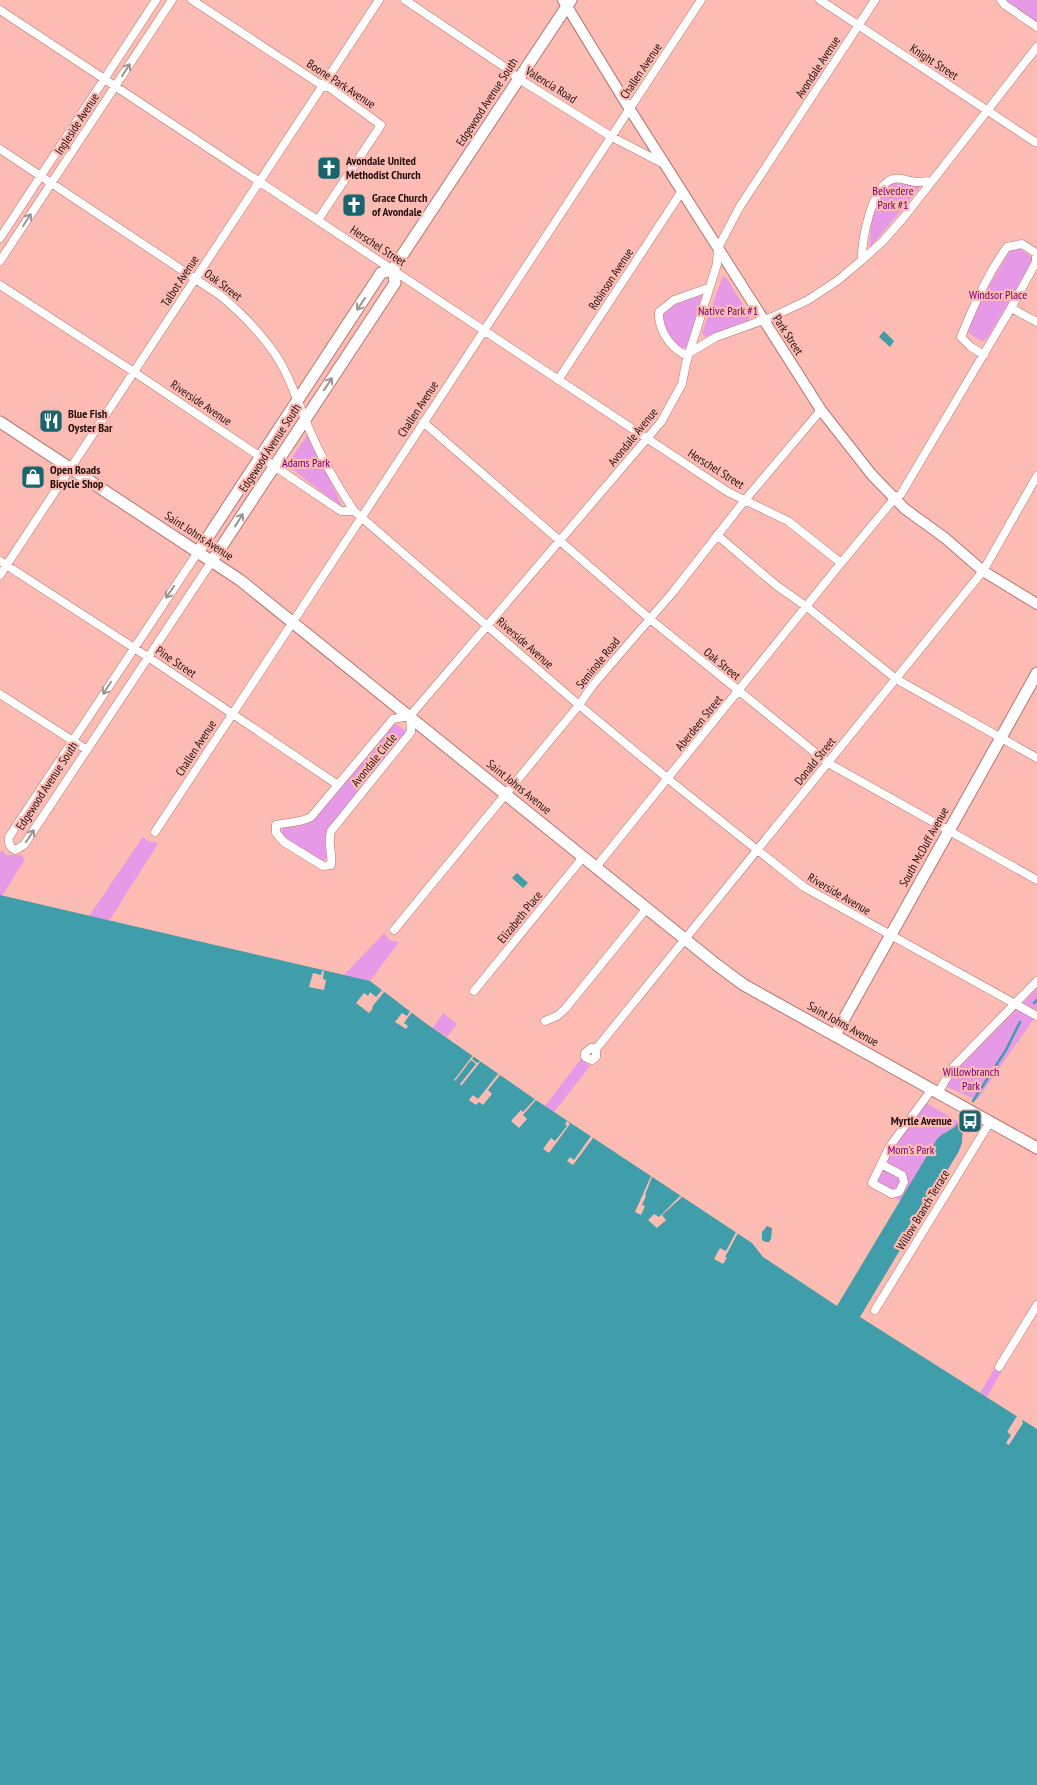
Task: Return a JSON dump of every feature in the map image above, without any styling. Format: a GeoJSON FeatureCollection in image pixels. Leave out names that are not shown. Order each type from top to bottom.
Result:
{"type":"FeatureCollection","features":[{"type":"Feature","properties":{"kind":"main road","name":"Edgewood Avenue South"},"geometry":{"type":"LineString","coordinates":[[198,552],[381,273],[393,269],[519,79],[567,2]]}},
{"type":"Feature","properties":{"kind":"main road","name":"Edgewood Avenue South"},"geometry":{"type":"LineString","coordinates":[[212,561],[395,282],[393,269]]}},
{"type":"Feature","properties":{"kind":"main road","name":"Saint Johns Avenue"},"geometry":{"type":"LineString","coordinates":[[0,422],[240,580],[744,984],[1037,1148]]}},
{"type":"Feature","properties":{"kind":"main road","name":"South McDuff Avenue"},"geometry":{"type":"LineString","coordinates":[[834,1035],[1037,673]]}},
{"type":"Feature","properties":{"kind":"street","name":"Ingleside Avenue"},"geometry":{"type":"LineString","coordinates":[[0,238],[156,0]]}},
{"type":"Feature","properties":{"kind":"street","name":"Ingleside Avenue"},"geometry":{"type":"LineString","coordinates":[[0,261],[172,0]]}},
{"type":"Feature","properties":{"kind":"street","name":"Boone Park Avenue"},"geometry":{"type":"LineString","coordinates":[[192,0],[323,86],[330,88],[381,125],[318,220]]}},
{"type":"Feature","properties":{"kind":"street","name":"Talbot Avenue"},"geometry":{"type":"LineString","coordinates":[[0,575],[3,563],[70,468],[380,0]]}},
{"type":"Feature","properties":{"kind":"street","name":"Valencia Road"},"geometry":{"type":"LineString","coordinates":[[405,0],[506,68],[519,79],[612,137],[666,165]]}},
{"type":"Feature","properties":{"kind":"street","name":"Challen Avenue"},"geometry":{"type":"LineString","coordinates":[[155,832],[612,137],[629,108],[702,0]]}},
{"type":"Feature","properties":{"kind":"street","name":"Knight Street"},"geometry":{"type":"LineString","coordinates":[[820,0],[1035,142]]}},
{"type":"Feature","properties":{"kind":"street","name":"Avondale Avenue"},"geometry":{"type":"LineString","coordinates":[[410,716],[661,422],[682,384],[708,288],[717,264],[718,248],[738,208],[875,0]]}},
{"type":"Feature","properties":{"kind":"street"},"geometry":{"type":"LineString","coordinates":[[1001,0],[1005,5],[1037,27]]}},
{"type":"Feature","properties":{"kind":"street","name":"Park Street"},"geometry":{"type":"LineString","coordinates":[[567,2],[629,108],[821,410],[894,500],[945,538],[984,571],[1037,604]]}},
{"type":"Feature","properties":{"kind":"street","name":"Herschel Street"},"geometry":{"type":"LineString","coordinates":[[0,10],[728,492],[788,521],[840,563]]}},
{"type":"Feature","properties":{"kind":"street"},"geometry":{"type":"LineString","coordinates":[[708,288],[674,300],[659,312],[658,322],[661,330],[677,350],[683,354],[690,353],[716,337],[772,317],[808,300],[837,281],[883,241],[1037,47]]}},
{"type":"Feature","properties":{"kind":"street","name":"Oak Street"},"geometry":{"type":"LineString","coordinates":[[0,149],[42,175],[196,279],[226,300],[253,325],[274,352],[334,480],[354,511]]}},
{"type":"Feature","properties":{"kind":"street"},"geometry":{"type":"LineString","coordinates":[[862,260],[861,248],[874,200],[879,189],[894,178],[916,182],[932,181]]}},
{"type":"Feature","properties":{"kind":"street","name":"Robinson Avenue"},"geometry":{"type":"LineString","coordinates":[[558,380],[682,191]]}},
{"type":"Feature","properties":{"kind":"street"},"geometry":{"type":"LineString","coordinates":[[894,500],[901,494],[984,354],[1011,308],[1036,262],[1036,253],[1022,244],[1008,246],[998,259],[977,297],[961,336],[971,347],[984,354]]}},
{"type":"Feature","properties":{"kind":"street","name":"Riverside Avenue"},"geometry":{"type":"LineString","coordinates":[[0,285],[261,456],[341,511],[354,511],[579,705],[668,779],[809,890],[1037,1016]]}},
{"type":"Feature","properties":{"kind":"street"},"geometry":{"type":"LineString","coordinates":[[1011,308],[1037,322]]}},
{"type":"Feature","properties":{"kind":"street","name":"Seminole Road"},"geometry":{"type":"LineString","coordinates":[[394,930],[650,619],[716,535],[821,410]]}},
{"type":"Feature","properties":{"kind":"street","name":"Oak Street"},"geometry":{"type":"LineString","coordinates":[[423,422],[650,619],[828,763],[1037,880]]}},
{"type":"Feature","properties":{"kind":"street","name":"Donald Street"},"geometry":{"type":"LineString","coordinates":[[596,1049],[984,571],[1037,476]]}},
{"type":"Feature","properties":{"kind":"street","name":"Aberdeen Street"},"geometry":{"type":"LineString","coordinates":[[596,867],[739,692],[840,563],[894,500]]}},
{"type":"Feature","properties":{"kind":"street"},"geometry":{"type":"LineString","coordinates":[[716,535],[777,586],[807,607],[896,679],[1037,758]]}},
{"type":"Feature","properties":{"kind":"street","name":"Edgewood Avenue South"},"geometry":{"type":"LineString","coordinates":[[198,552],[9,837],[8,843],[12,848],[16,850],[24,845],[212,561]]}},
{"type":"Feature","properties":{"kind":"street","name":"Pine Street"},"geometry":{"type":"LineString","coordinates":[[3,563],[148,657],[338,786]]}},
{"type":"Feature","properties":{"kind":"street"},"geometry":{"type":"LineString","coordinates":[[0,694],[87,750]]}},
{"type":"Feature","properties":{"kind":"street","name":"Avondale Circle"},"geometry":{"type":"LineString","coordinates":[[410,716],[411,732],[331,832],[328,839],[332,860],[331,865],[323,866],[284,842],[276,832],[276,825],[286,822],[300,822],[311,816],[338,786],[393,719],[410,716]]}},
{"type":"Feature","properties":{"kind":"street","name":"Elizabeth Place"},"geometry":{"type":"LineString","coordinates":[[474,991],[584,856]]}},
{"type":"Feature","properties":{"kind":"street"},"geometry":{"type":"LineString","coordinates":[[545,1021],[557,1016],[566,1009],[647,908]]}},
{"type":"Feature","properties":{"kind":"street"},"geometry":{"type":"LineString","coordinates":[[881,1164],[890,1146],[953,1066],[1037,981]]}},
{"type":"Feature","properties":{"kind":"street","name":"Willow Branch Terrace"},"geometry":{"type":"LineString","coordinates":[[875,1310],[990,1122]]}},
{"type":"Feature","properties":{"kind":"street"},"geometry":{"type":"LineString","coordinates":[[999,1367],[1037,1306]]}},
{"type":"Feature","properties":{"kind":"green space"},"geometry":{"type":"Polygon","coordinates":[[[1007,0],[1037,0],[1037,26],[1009,5],[1007,0]]]}},
{"type":"Feature","properties":{"kind":"green space","name":"Belvedere Park #1"},"geometry":{"type":"Polygon","coordinates":[[[896,182],[920,187],[870,248],[871,226],[876,202],[882,190],[896,182]]]}},
{"type":"Feature","properties":{"kind":"green space","name":"Windsor Place"},"geometry":{"type":"Polygon","coordinates":[[[1019,248],[1031,257],[1032,262],[988,337],[982,341],[969,332],[967,323],[1011,249],[1019,248]]]}},
{"type":"Feature","properties":{"kind":"green space","name":"Native Park #1"},"geometry":{"type":"Polygon","coordinates":[[[723,276],[727,279],[748,313],[750,320],[705,337],[702,333],[723,276]]]}},
{"type":"Feature","properties":{"kind":"green space"},"geometry":{"type":"Polygon","coordinates":[[[702,295],[688,347],[680,348],[664,326],[665,312],[679,303],[702,295]]]}},
{"type":"Feature","properties":{"kind":"green space","name":"Adams Park"},"geometry":{"type":"Polygon","coordinates":[[[308,434],[343,508],[287,465],[308,434]]]}},
{"type":"Feature","properties":{"kind":"green space"},"geometry":{"type":"Polygon","coordinates":[[[393,722],[407,732],[326,832],[325,848],[327,856],[324,861],[319,862],[283,836],[283,828],[287,826],[297,827],[311,822],[393,722]]]}},
{"type":"Feature","properties":{"kind":"green space"},"geometry":{"type":"Polygon","coordinates":[[[143,837],[150,842],[156,842],[157,845],[109,921],[89,916],[143,837]]]}},
{"type":"Feature","properties":{"kind":"green space"},"geometry":{"type":"Polygon","coordinates":[[[2,850],[6,855],[21,855],[25,859],[2,896],[0,895],[0,853],[2,850]]]}},
{"type":"Feature","properties":{"kind":"green space"},"geometry":{"type":"Polygon","coordinates":[[[384,933],[389,940],[399,942],[370,981],[344,975],[384,933]]]}},
{"type":"Feature","properties":{"kind":"green space"},"geometry":{"type":"Polygon","coordinates":[[[1037,988],[1037,1010],[1023,1003],[1037,988]]]}},
{"type":"Feature","properties":{"kind":"green space","name":"Willowbranch Park"},"geometry":{"type":"Polygon","coordinates":[[[1017,1008],[1035,1017],[977,1100],[945,1086],[957,1070],[1017,1008]]]}},
{"type":"Feature","properties":{"kind":"green space"},"geometry":{"type":"Polygon","coordinates":[[[443,1013],[457,1024],[447,1037],[433,1028],[443,1013]]]}},
{"type":"Feature","properties":{"kind":"green space"},"geometry":{"type":"Polygon","coordinates":[[[581,1059],[590,1066],[554,1112],[545,1106],[581,1059]]]}},
{"type":"Feature","properties":{"kind":"green space","name":"Mom's Park"},"geometry":{"type":"Polygon","coordinates":[[[926,1103],[959,1122],[937,1139],[901,1201],[873,1187],[897,1140],[926,1103]]]}},
{"type":"Feature","properties":{"kind":"green space"},"geometry":{"type":"Polygon","coordinates":[[[995,1367],[1002,1371],[987,1397],[980,1393],[995,1367]]]}},
{"type":"Feature","properties":{"kind":"water"},"geometry":{"type":"Polygon","coordinates":[[[884,331],[894,341],[890,347],[879,337],[884,331]]]}},
{"type":"Feature","properties":{"kind":"water"},"geometry":{"type":"Polygon","coordinates":[[[517,873],[528,883],[523,888],[512,878],[517,873]]]}},
{"type":"Feature","properties":{"kind":"water"},"geometry":{"type":"Polygon","coordinates":[[[0,895],[370,981],[424,1022],[536,1100],[752,1243],[763,1257],[837,1306],[937,1139],[959,1122],[963,1125],[962,1143],[959,1151],[860,1317],[1037,1429],[1037,1785],[0,1785],[0,895]]]}},
{"type":"Feature","properties":{"kind":"water"},"geometry":{"type":"Polygon","coordinates":[[[767,1226],[772,1228],[771,1239],[769,1242],[765,1242],[762,1240],[762,1232],[767,1226]]]}},
{"type":"Feature","properties":{"kind":"pier"},"geometry":{"type":"Polygon","coordinates":[[[322,971],[324,971],[323,979],[326,980],[324,990],[309,987],[313,973],[321,975],[322,971]]]}},
{"type":"Feature","properties":{"kind":"pier"},"geometry":{"type":"Polygon","coordinates":[[[382,990],[384,992],[369,1013],[356,1003],[364,993],[368,996],[370,992],[376,997],[382,990]]]}},
{"type":"Feature","properties":{"kind":"pier"},"geometry":{"type":"Polygon","coordinates":[[[410,1011],[412,1012],[404,1023],[408,1026],[406,1029],[395,1022],[402,1013],[407,1016],[410,1011]]]}},
{"type":"Feature","properties":{"kind":"pier"},"geometry":{"type":"Polygon","coordinates":[[[473,1055],[472,1059],[477,1063],[481,1061],[461,1086],[460,1084],[476,1064],[471,1060],[454,1080],[473,1055]]]}},
{"type":"Feature","properties":{"kind":"pier"},"geometry":{"type":"Polygon","coordinates":[[[498,1074],[500,1075],[488,1090],[492,1094],[483,1105],[479,1102],[476,1105],[469,1100],[473,1095],[478,1099],[498,1074]]]}},
{"type":"Feature","properties":{"kind":"pier"},"geometry":{"type":"Polygon","coordinates":[[[535,1099],[523,1115],[527,1119],[519,1128],[511,1121],[535,1099]]]}},
{"type":"Feature","properties":{"kind":"pier"},"geometry":{"type":"Polygon","coordinates":[[[567,1121],[570,1124],[549,1153],[543,1149],[551,1138],[555,1141],[567,1126],[565,1124],[567,1121]]]}},
{"type":"Feature","properties":{"kind":"pier"},"geometry":{"type":"Polygon","coordinates":[[[591,1136],[593,1138],[573,1165],[567,1161],[570,1157],[574,1160],[591,1136]]]}},
{"type":"Feature","properties":{"kind":"pier"},"geometry":{"type":"Polygon","coordinates":[[[651,1176],[642,1205],[645,1206],[641,1215],[635,1212],[651,1176]]]}},
{"type":"Feature","properties":{"kind":"pier"},"geometry":{"type":"Polygon","coordinates":[[[680,1196],[682,1197],[662,1215],[666,1220],[657,1228],[648,1220],[654,1214],[659,1217],[680,1196]]]}},
{"type":"Feature","properties":{"kind":"pier"},"geometry":{"type":"Polygon","coordinates":[[[736,1232],[738,1233],[723,1264],[714,1259],[720,1248],[726,1251],[736,1232]]]}},
{"type":"Feature","properties":{"kind":"pier"},"geometry":{"type":"Polygon","coordinates":[[[1017,1416],[1023,1420],[1023,1423],[1009,1445],[1006,1443],[1011,1435],[1007,1432],[1017,1416]]]}},
{"type":"Feature","properties":{"kind":"waterway"},"geometry":{"type":"LineString","coordinates":[[1034,1003],[1037,1000]]}},
{"type":"Feature","properties":{"kind":"waterway"},"geometry":{"type":"LineString","coordinates":[[973,1101],[1006,1050],[1020,1022]]}},
{"type":"Feature","properties":{"kind":"place","name":"Avondale United Methodist Church"},"geometry":{"type":"Point","coordinates":[329,168]}},
{"type":"Feature","properties":{"kind":"place","name":"Grace Church of Avondale"},"geometry":{"type":"Point","coordinates":[354,205]}},
{"type":"Feature","properties":{"kind":"place","name":"Blue Fish Oyster Bar"},"geometry":{"type":"Point","coordinates":[51,421]}},
{"type":"Feature","properties":{"kind":"place","name":"Open Roads Bicycle Shop"},"geometry":{"type":"Point","coordinates":[33,477]}},
{"type":"Feature","properties":{"kind":"place","name":"Myrtle Avenue"},"geometry":{"type":"Point","coordinates":[970,1121]}}]}
